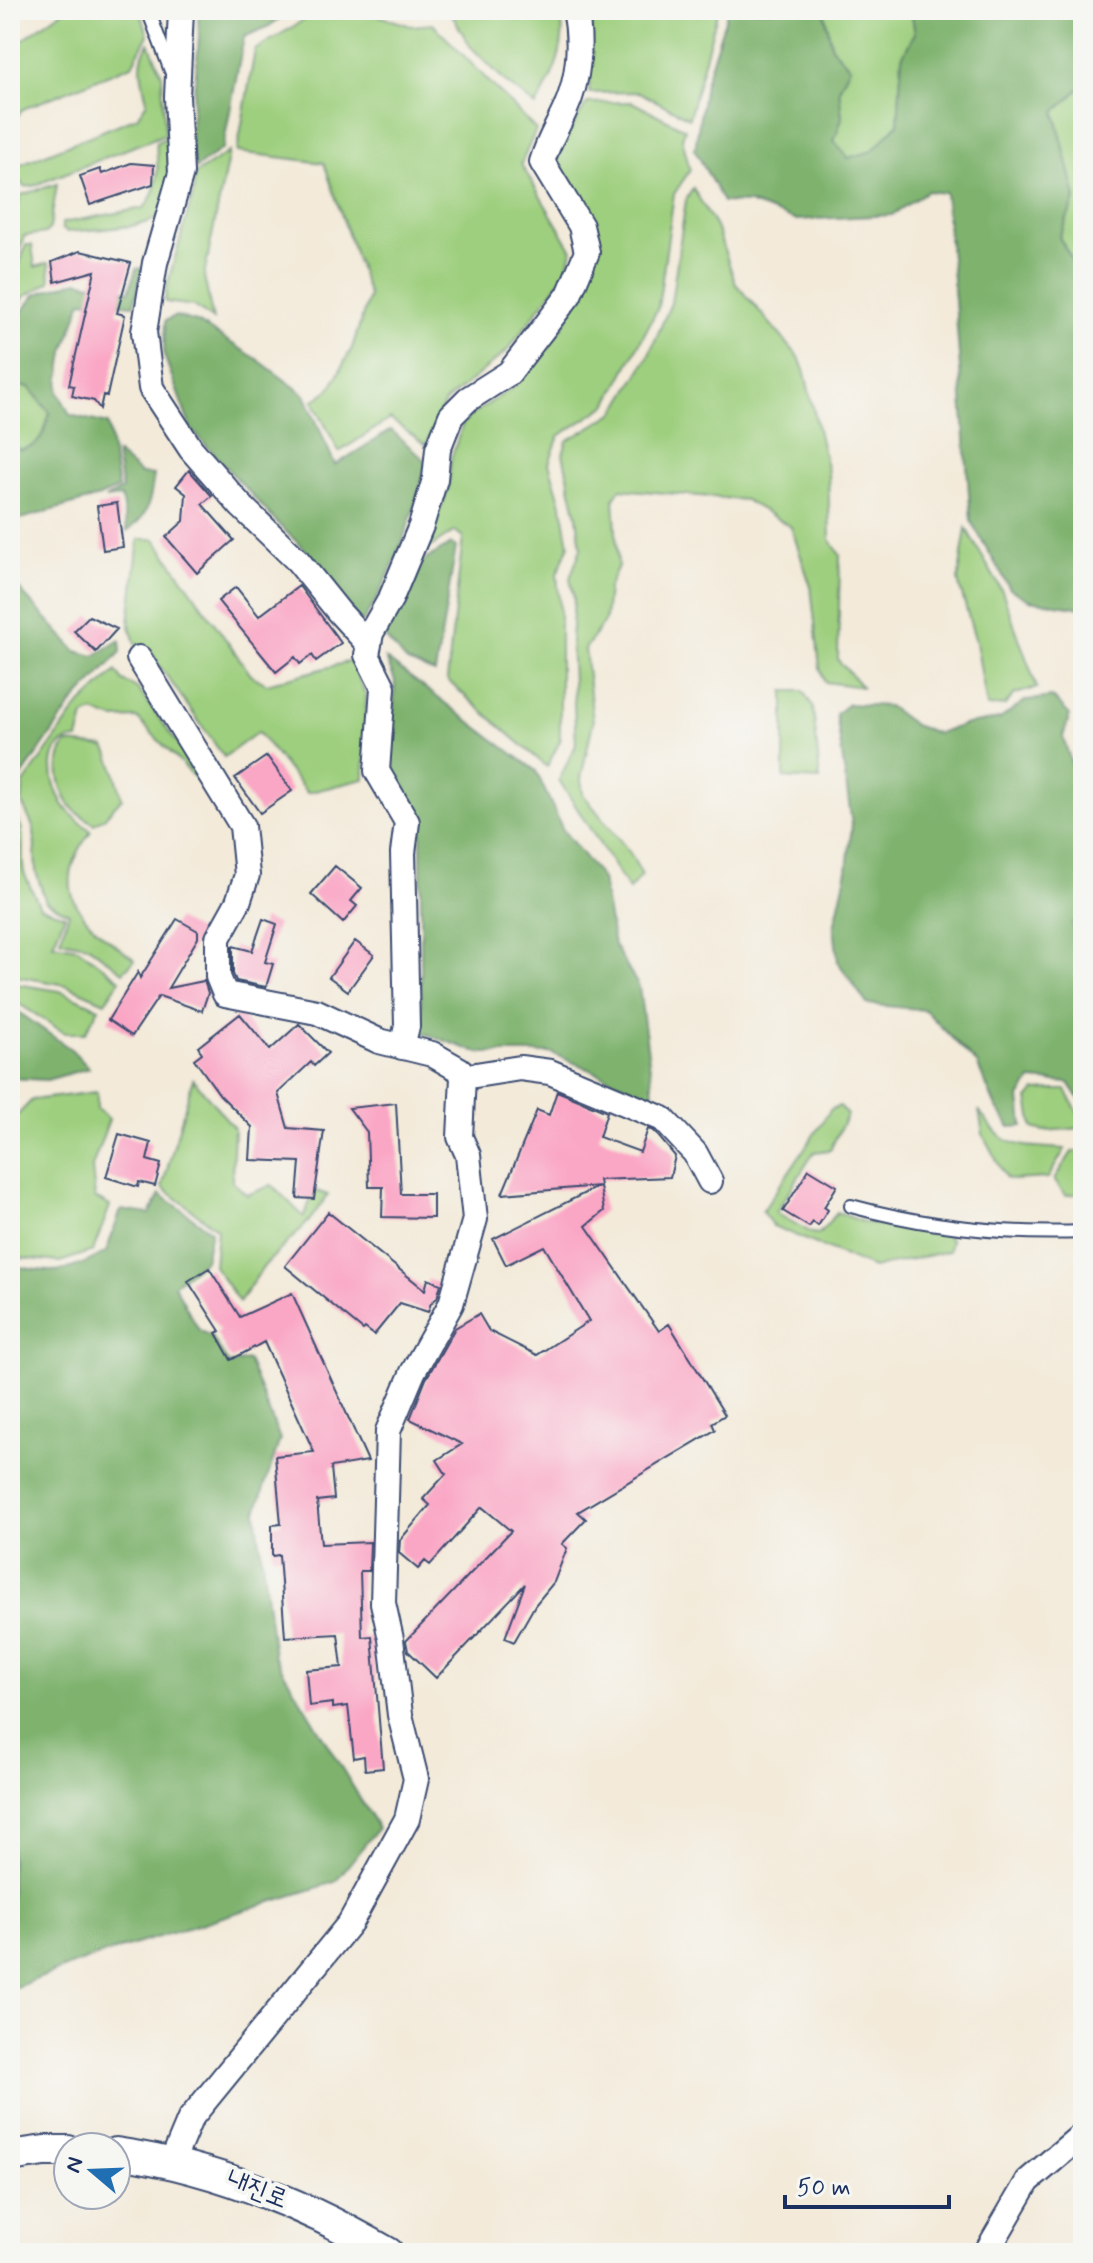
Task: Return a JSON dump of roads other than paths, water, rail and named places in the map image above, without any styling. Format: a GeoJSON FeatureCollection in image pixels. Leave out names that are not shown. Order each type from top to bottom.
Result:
{"type":"FeatureCollection","features":[{"type":"Feature","properties":{"kind":"street"},"geometry":{"type":"LineString","coordinates":[[181,10],[177,90],[181,173],[155,263],[144,332],[151,388],[191,449],[241,506],[298,561],[369,645]]}},
{"type":"Feature","properties":{"kind":"street"},"geometry":{"type":"LineString","coordinates":[[402,1047],[407,1026],[403,853],[407,822],[377,771],[383,687],[367,655],[371,633],[391,598],[421,526],[435,479],[438,449],[451,416],[468,399],[509,373],[569,295],[587,252],[581,226],[542,162],[549,138],[566,109],[577,72],[579,29],[575,10]]}},
{"type":"Feature","properties":{"kind":"street"},"geometry":{"type":"LineString","coordinates":[[139,658],[242,826],[247,875],[238,902],[218,938],[218,977],[225,994],[317,1012],[379,1041],[432,1054],[460,1070],[463,1077],[460,1137],[471,1166],[475,1219],[451,1304],[413,1372],[388,1431],[383,1603],[391,1639],[400,1715],[416,1779],[407,1819],[350,1923],[190,2119],[172,2162]]}},
{"type":"Feature","properties":{"kind":"street"},"geometry":{"type":"LineString","coordinates":[[463,1077],[520,1068],[550,1072],[663,1119],[695,1153],[710,1181]]}},
{"type":"Feature","properties":{"kind":"street"},"geometry":{"type":"LineString","coordinates":[[986,2253],[1028,2181],[1083,2134]]}},
{"type":"Feature","properties":{"kind":"street"},"geometry":{"type":"LineString","coordinates":[[10,2156],[52,2151]]}},
{"type":"Feature","properties":{"kind":"street","name":"내진로"},"geometry":{"type":"LineString","coordinates":[[132,2156],[194,2167],[270,2194],[335,2222],[388,2253]]}},
{"type":"Feature","properties":{"kind":"lane"},"geometry":{"type":"LineString","coordinates":[[148,10],[177,90]]}},
{"type":"Feature","properties":{"kind":"lane"},"geometry":{"type":"LineString","coordinates":[[851,1206],[893,1218],[1034,1234],[1083,1232]]}}]}
